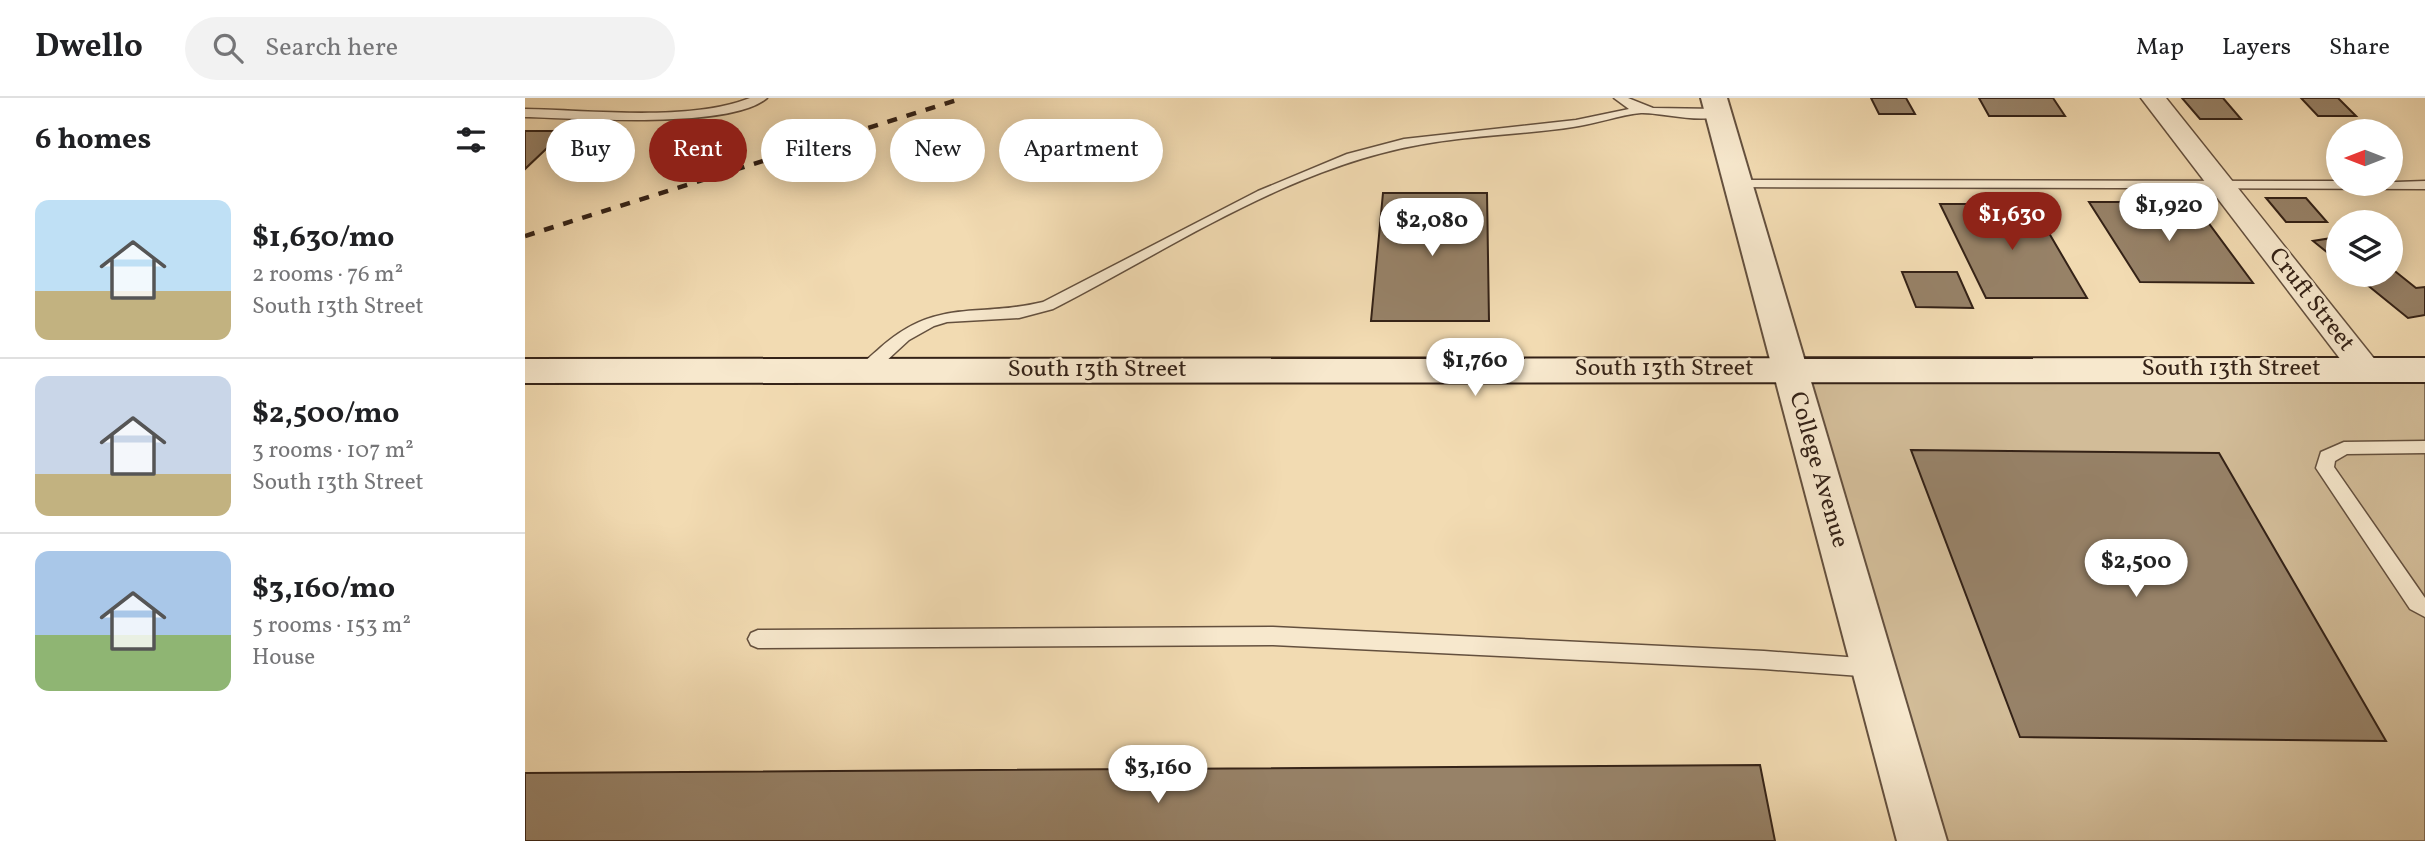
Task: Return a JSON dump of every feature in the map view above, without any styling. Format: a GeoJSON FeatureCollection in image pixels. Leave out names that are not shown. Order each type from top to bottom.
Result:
{"type":"FeatureCollection","features":[{"type":"Feature","properties":{"kind":"main road","name":"College Avenue"},"geometry":{"type":"LineString","coordinates":[[1716,105],[1922,841]]}},
{"type":"Feature","properties":{"kind":"main road","name":"South 13th Street"},"geometry":{"type":"LineString","coordinates":[[525,371],[2425,370]]}},
{"type":"Feature","properties":{"kind":"street","name":"Cruft Street"},"geometry":{"type":"LineString","coordinates":[[2153,98],[2365,369]]}},
{"type":"Feature","properties":{"kind":"lane"},"geometry":{"type":"LineString","coordinates":[[525,113],[697,113],[728,109],[761,98]]}},
{"type":"Feature","properties":{"kind":"lane"},"geometry":{"type":"LineString","coordinates":[[1621,98],[1643,109],[1671,114],[1716,105]]}},
{"type":"Feature","properties":{"kind":"lane"},"geometry":{"type":"LineString","coordinates":[[865,371],[914,328],[946,317],[1000,316],[1048,306],[1323,165],[1371,150],[1417,141],[1577,123],[1616,117],[1643,109]]}},
{"type":"Feature","properties":{"kind":"lane"},"geometry":{"type":"LineString","coordinates":[[1738,184],[2130,186],[2220,183],[2425,186]]}},
{"type":"Feature","properties":{"kind":"lane"},"geometry":{"type":"LineString","coordinates":[[2425,447],[2344,448],[2327,457],[2325,468],[2417,603],[2425,609]]}},
{"type":"Feature","properties":{"kind":"lane"},"geometry":{"type":"LineString","coordinates":[[758,639],[1273,636],[1764,660],[1874,668]]}},
{"type":"Feature","properties":{"kind":"shaded area"},"geometry":{"type":"Polygon","coordinates":[[[1790,369],[2425,370],[2425,841],[1922,841],[1790,369]]]}},
{"type":"Feature","properties":{"kind":"building"},"geometry":{"type":"Polygon","coordinates":[[[1871,98],[1906,98],[1915,114],[1879,114],[1871,98]]]}},
{"type":"Feature","properties":{"kind":"building"},"geometry":{"type":"Polygon","coordinates":[[[1979,98],[2053,98],[2065,116],[1989,116],[1979,98]]]}},
{"type":"Feature","properties":{"kind":"building"},"geometry":{"type":"Polygon","coordinates":[[[2182,98],[2223,98],[2241,119],[2200,119],[2182,98]]]}},
{"type":"Feature","properties":{"kind":"building"},"geometry":{"type":"Polygon","coordinates":[[[2301,98],[2338,98],[2356,116],[2318,116],[2301,98]]]}},
{"type":"Feature","properties":{"kind":"building"},"geometry":{"type":"Polygon","coordinates":[[[525,131],[546,131],[546,149],[525,169],[525,131]]]}},
{"type":"Feature","properties":{"kind":"building"},"geometry":{"type":"Polygon","coordinates":[[[1383,193],[1487,193],[1489,321],[1371,321],[1383,193]]]}},
{"type":"Feature","properties":{"kind":"building"},"geometry":{"type":"Polygon","coordinates":[[[2266,198],[2306,198],[2326,221],[2326,222],[2286,222],[2266,198]]]}},
{"type":"Feature","properties":{"kind":"building"},"geometry":{"type":"Polygon","coordinates":[[[2089,202],[2193,202],[2253,283],[2140,282],[2089,202]]]}},
{"type":"Feature","properties":{"kind":"building"},"geometry":{"type":"Polygon","coordinates":[[[1940,204],[2032,204],[2087,298],[1986,298],[1940,204]]]}},
{"type":"Feature","properties":{"kind":"building"},"geometry":{"type":"Polygon","coordinates":[[[2326,239],[2326,251],[2313,241],[2326,239]]]}},
{"type":"Feature","properties":{"kind":"building"},"geometry":{"type":"Polygon","coordinates":[[[1902,272],[1957,272],[1973,308],[1916,307],[1902,272]]]}},
{"type":"Feature","properties":{"kind":"building"},"geometry":{"type":"Polygon","coordinates":[[[2403,278],[2416,288],[2425,287],[2425,315],[2408,318],[2370,287],[2403,287],[2403,278]]]}},
{"type":"Feature","properties":{"kind":"building"},"geometry":{"type":"Polygon","coordinates":[[[1911,450],[2219,453],[2386,741],[2020,737],[1911,450]]]}},
{"type":"Feature","properties":{"kind":"building"},"geometry":{"type":"Polygon","coordinates":[[[1760,765],[1775,841],[525,841],[525,773],[1760,765]]]}},
{"type":"Feature","properties":{"kind":"railway"},"geometry":{"type":"LineString","coordinates":[[525,236],[963,98]]}}]}
